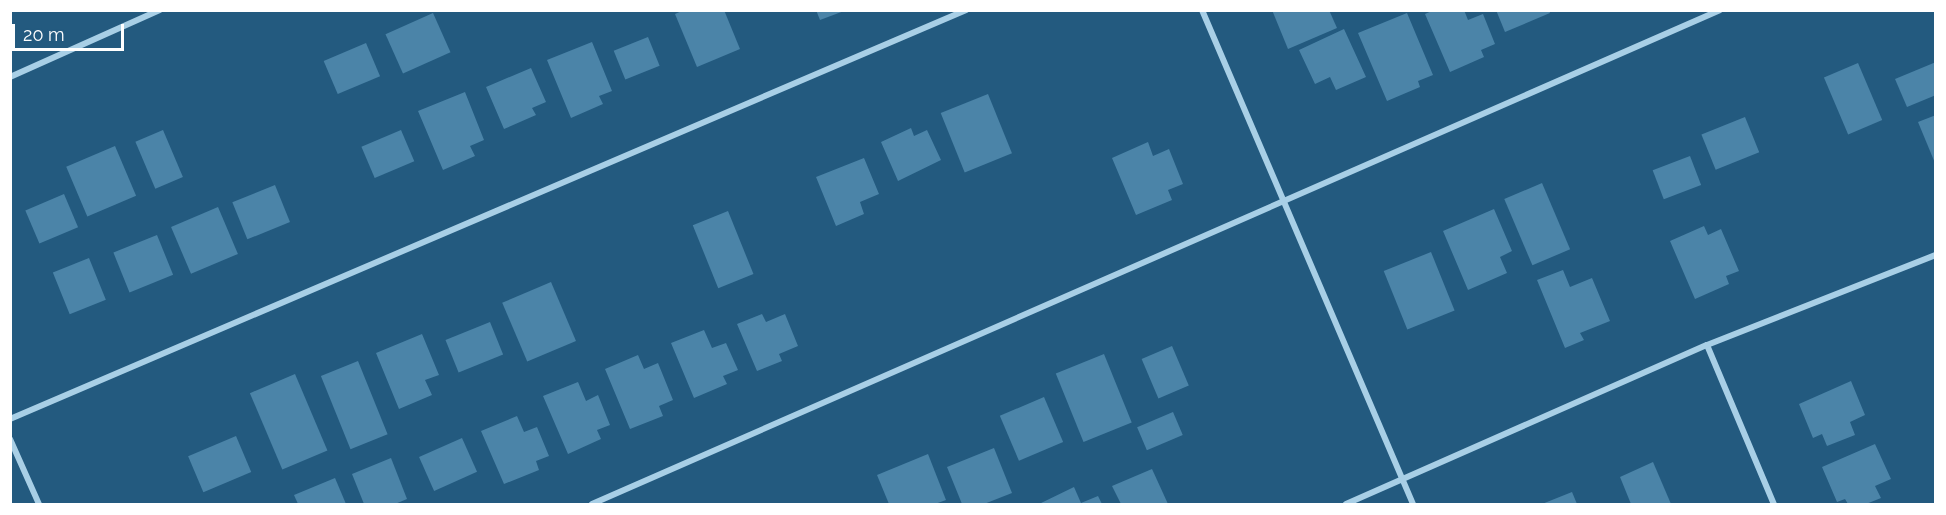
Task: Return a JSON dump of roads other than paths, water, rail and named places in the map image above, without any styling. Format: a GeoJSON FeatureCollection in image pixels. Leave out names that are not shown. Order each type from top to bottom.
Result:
{"type":"FeatureCollection","features":[{"type":"Feature","properties":{"kind":"street"},"geometry":{"type":"LineString","coordinates":[[10,76],[160,10]]}},
{"type":"Feature","properties":{"kind":"street"},"geometry":{"type":"LineString","coordinates":[[10,419],[966,10]]}},
{"type":"Feature","properties":{"kind":"street"},"geometry":{"type":"LineString","coordinates":[[1202,10],[1281,200],[1413,504]]}},
{"type":"Feature","properties":{"kind":"street"},"geometry":{"type":"LineString","coordinates":[[592,504],[1281,200],[1720,10]]}},
{"type":"Feature","properties":{"kind":"street"},"geometry":{"type":"LineString","coordinates":[[1346,504],[1707,345],[1935,255]]}},
{"type":"Feature","properties":{"kind":"street"},"geometry":{"type":"LineString","coordinates":[[1707,345],[1774,504]]}},
{"type":"Feature","properties":{"kind":"street"},"geometry":{"type":"LineString","coordinates":[[10,439],[39,504]]}}]}
